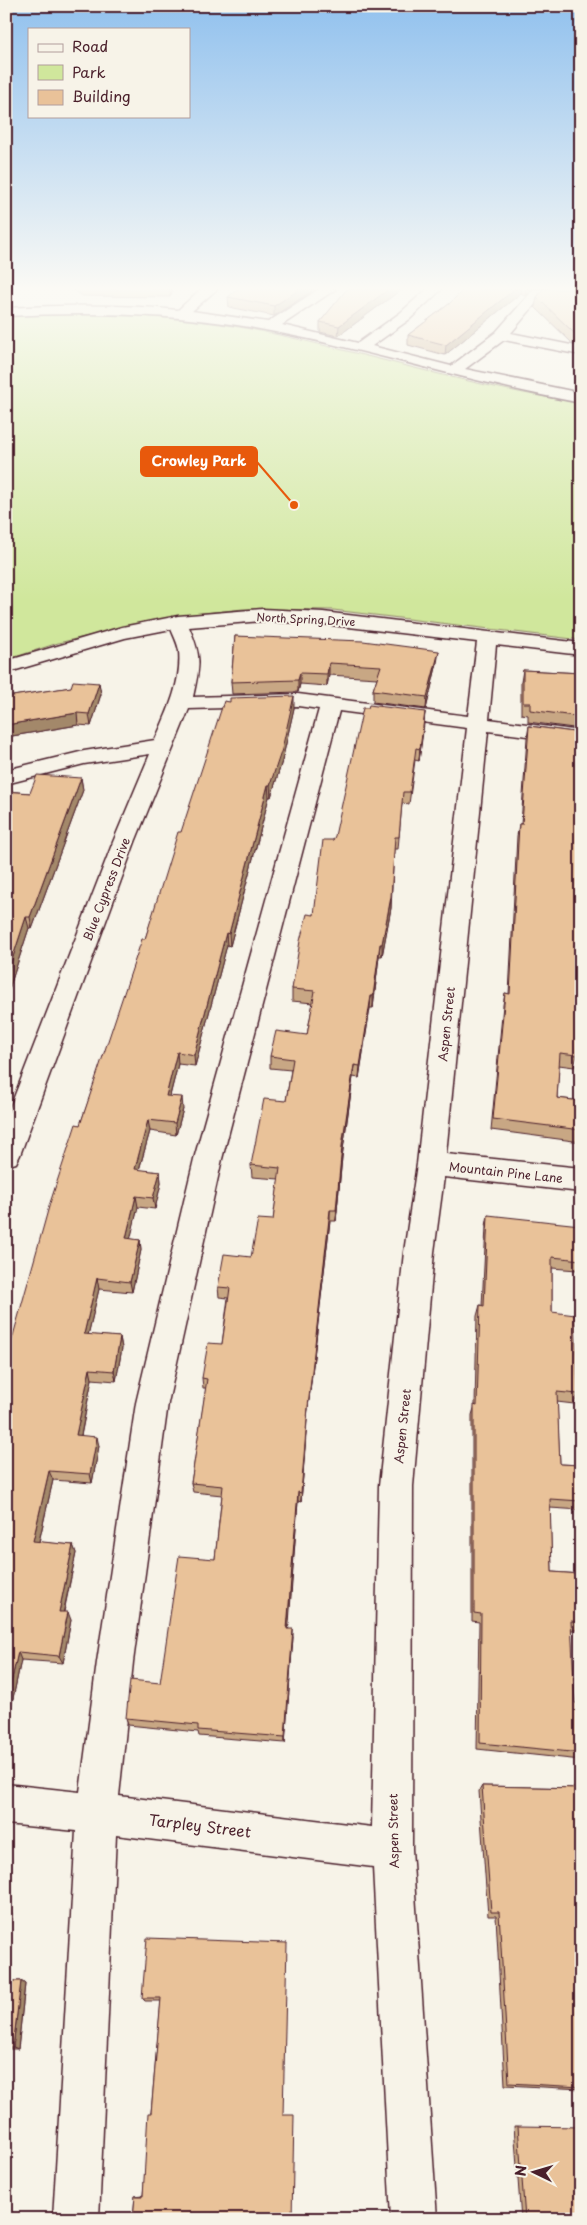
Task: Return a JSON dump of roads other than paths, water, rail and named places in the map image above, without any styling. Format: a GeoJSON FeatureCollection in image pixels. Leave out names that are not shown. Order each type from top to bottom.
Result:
{"type":"FeatureCollection","features":[{"type":"Feature","properties":{"kind":"street"},"geometry":{"type":"LineString","coordinates":[[557,393],[581,398]]}},
{"type":"Feature","properties":{"kind":"street","name":"North Spring Drive"},"geometry":{"type":"LineString","coordinates":[[6,667],[122,633],[178,622],[262,615],[323,618],[581,649]]}},
{"type":"Feature","properties":{"kind":"street","name":"Blue Cypress Drive"},"geometry":{"type":"LineString","coordinates":[[6,1155],[124,842],[181,703],[188,673],[189,650],[178,622]]}},
{"type":"Feature","properties":{"kind":"street","name":"Aspen Street"},"geometry":{"type":"LineString","coordinates":[[414,2219],[392,1849],[396,1486],[419,1252],[431,1164],[487,638]]}},
{"type":"Feature","properties":{"kind":"street"},"geometry":{"type":"LineString","coordinates":[[181,703],[280,700],[330,704],[581,737]]}},
{"type":"Feature","properties":{"kind":"street"},"geometry":{"type":"LineString","coordinates":[[76,2219],[97,1813],[115,1662],[152,1403],[208,1159],[330,704]]}},
{"type":"Feature","properties":{"kind":"street"},"geometry":{"type":"LineString","coordinates":[[6,777],[116,750],[164,746]]}},
{"type":"Feature","properties":{"kind":"street","name":"Mountain Pine Lane"},"geometry":{"type":"LineString","coordinates":[[431,1164],[581,1180]]}},
{"type":"Feature","properties":{"kind":"street","name":"Tarpley Street"},"geometry":{"type":"LineString","coordinates":[[6,1804],[97,1813],[392,1849]]}},
{"type":"Feature","properties":{"kind":"place","name":"Crowley Park"},"geometry":{"type":"Point","coordinates":[294,505]}}]}
